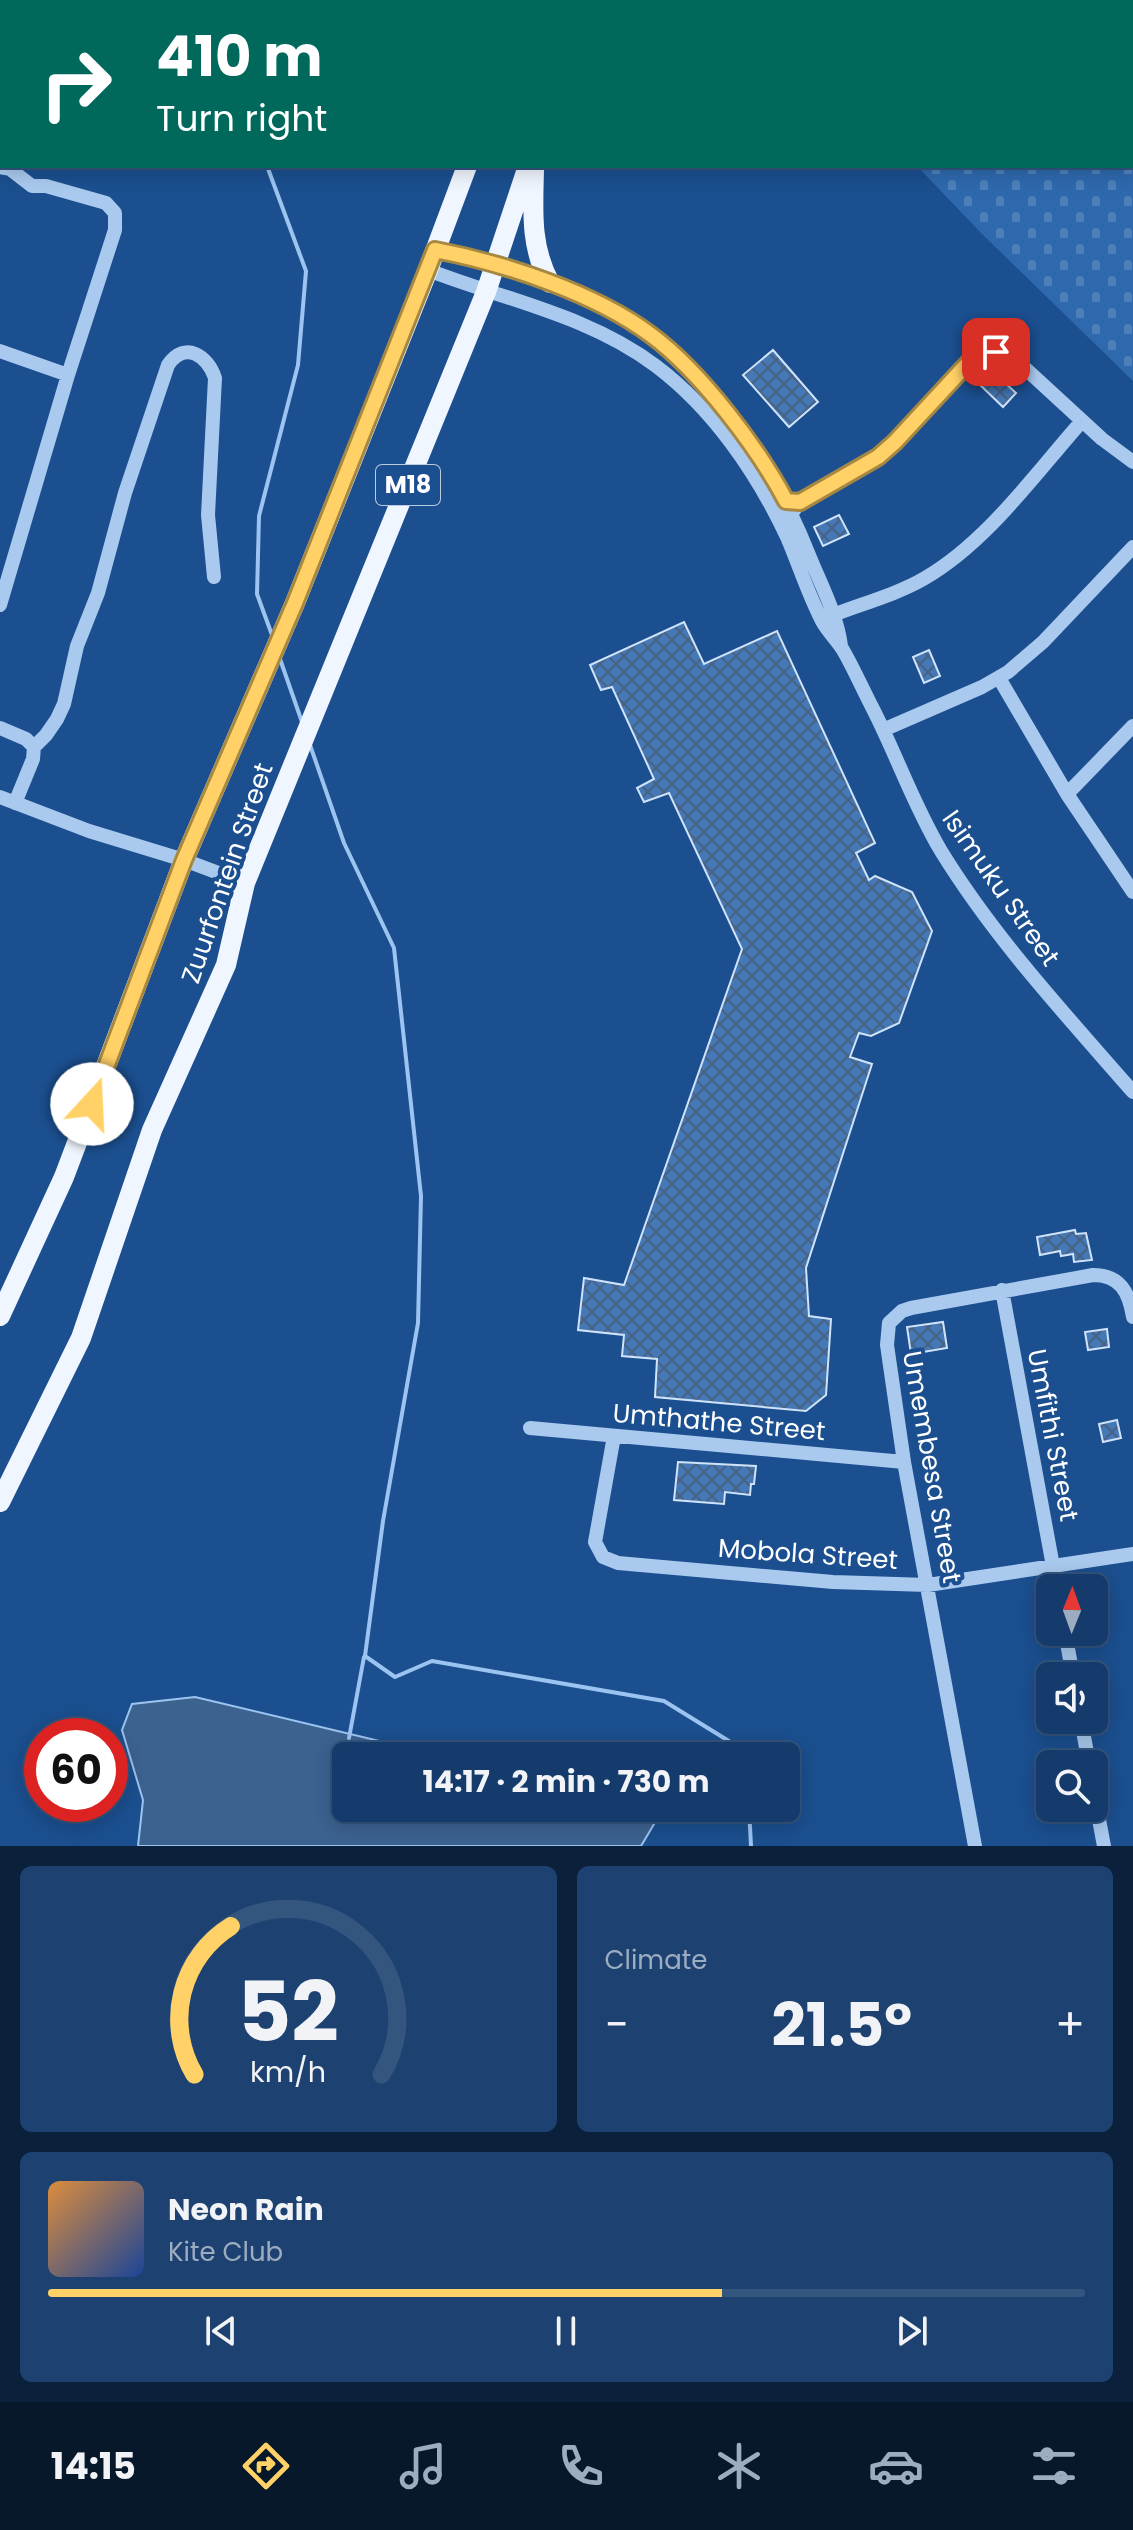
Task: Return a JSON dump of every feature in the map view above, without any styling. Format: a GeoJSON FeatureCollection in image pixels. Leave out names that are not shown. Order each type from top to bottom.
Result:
{"type":"FeatureCollection","features":[{"type":"Feature","properties":{"kind":"main road","name":"Zuurfontein Street"},"geometry":{"type":"LineString","coordinates":[[0,1316],[64,1177],[184,860],[295,603],[466,168]]}},
{"type":"Feature","properties":{"kind":"main road","name":"Zuurfontein Street"},"geometry":{"type":"LineString","coordinates":[[0,1502],[84,1330],[152,1130],[226,965],[245,883],[486,292],[530,168]]}},
{"type":"Feature","properties":{"kind":"main road"},"geometry":{"type":"LineString","coordinates":[[531,168],[535,244],[541,268],[550,283]]}},
{"type":"Feature","properties":{"kind":"street"},"geometry":{"type":"LineString","coordinates":[[0,605],[68,375],[115,230],[115,213],[99,200],[46,186],[32,186],[5,168]]}},
{"type":"Feature","properties":{"kind":"street","name":"Isimuku Street"},"geometry":{"type":"LineString","coordinates":[[435,250],[496,263],[550,283],[625,318],[652,336],[694,376],[756,450],[786,509],[828,617],[839,629],[841,647],[942,853],[992,925],[1133,1092]]}},
{"type":"Feature","properties":{"kind":"street","name":"Isimuku Street"},"geometry":{"type":"LineString","coordinates":[[428,270],[486,292],[569,317],[599,330],[658,367],[708,416],[786,509]]}},
{"type":"Feature","properties":{"kind":"street"},"geometry":{"type":"LineString","coordinates":[[0,351],[68,375]]}},
{"type":"Feature","properties":{"kind":"street"},"geometry":{"type":"LineString","coordinates":[[15,803],[33,759],[34,747],[46,735],[64,704],[77,646],[98,593],[125,493],[168,365],[179,354],[187,352],[205,359],[215,378],[208,515],[214,577]]}},
{"type":"Feature","properties":{"kind":"street"},"geometry":{"type":"LineString","coordinates":[[786,509],[878,457],[970,361],[985,353],[996,352],[1015,359],[1082,421],[1133,462]]}},
{"type":"Feature","properties":{"kind":"street"},"geometry":{"type":"LineString","coordinates":[[828,617],[923,579],[950,562],[998,516],[1082,421]]}},
{"type":"Feature","properties":{"kind":"street"},"geometry":{"type":"LineString","coordinates":[[883,730],[999,678],[1043,642],[1133,547]]}},
{"type":"Feature","properties":{"kind":"street"},"geometry":{"type":"LineString","coordinates":[[999,678],[1067,794],[1133,892]]}},
{"type":"Feature","properties":{"kind":"street"},"geometry":{"type":"LineString","coordinates":[[1067,794],[1133,726]]}},
{"type":"Feature","properties":{"kind":"street"},"geometry":{"type":"LineString","coordinates":[[0,728],[26,739],[34,747]]}},
{"type":"Feature","properties":{"kind":"street"},"geometry":{"type":"LineString","coordinates":[[0,797],[89,831],[184,860],[245,883]]}},
{"type":"Feature","properties":{"kind":"street","name":"Umembesa Street"},"geometry":{"type":"LineString","coordinates":[[975,1846],[904,1462],[887,1345],[889,1323],[902,1311],[911,1308],[1093,1275],[1111,1277],[1125,1289],[1133,1317]]}},
{"type":"Feature","properties":{"kind":"street","name":"Umfithi Street"},"geometry":{"type":"LineString","coordinates":[[1002,1290],[1054,1574]]}},
{"type":"Feature","properties":{"kind":"street","name":"Umthathe Street"},"geometry":{"type":"LineString","coordinates":[[530,1428],[904,1462]]}},
{"type":"Feature","properties":{"kind":"street","name":"Mobola Street"},"geometry":{"type":"LineString","coordinates":[[614,1436],[595,1534],[597,1549],[609,1560],[833,1582],[928,1585],[1133,1554]]}},
{"type":"Feature","properties":{"kind":"street"},"geometry":{"type":"LineString","coordinates":[[1099,1822],[1104,1846]]}},
{"type":"Feature","properties":{"kind":"green space"},"geometry":{"type":"Polygon","coordinates":[[[919,168],[1133,168],[1133,381],[919,168]]]}},
{"type":"Feature","properties":{"kind":"shaded area"},"geometry":{"type":"Polygon","coordinates":[[[195,1697],[383,1742],[332,1742],[332,1822],[655,1822],[641,1846],[138,1846],[143,1800],[128,1750],[127,1718],[132,1704],[195,1697]]]}},
{"type":"Feature","properties":{"kind":"building"},"geometry":{"type":"Polygon","coordinates":[[[773,350],[818,402],[789,427],[743,375],[773,350]]]}},
{"type":"Feature","properties":{"kind":"building"},"geometry":{"type":"Polygon","coordinates":[[[990,369],[1016,393],[1003,407],[977,382],[990,369]]]}},
{"type":"Feature","properties":{"kind":"building"},"geometry":{"type":"Polygon","coordinates":[[[839,515],[849,534],[823,546],[814,527],[839,515]]]}},
{"type":"Feature","properties":{"kind":"building"},"geometry":{"type":"Polygon","coordinates":[[[684,622],[704,664],[777,631],[875,843],[856,853],[869,880],[875,876],[912,892],[932,931],[899,1023],[871,1036],[859,1033],[850,1057],[872,1064],[806,1268],[809,1316],[831,1319],[826,1395],[806,1411],[655,1397],[657,1359],[622,1356],[624,1335],[578,1330],[584,1278],[624,1285],[742,949],[669,793],[644,802],[637,788],[654,779],[612,687],[601,690],[590,665],[684,622]]]}},
{"type":"Feature","properties":{"kind":"building"},"geometry":{"type":"Polygon","coordinates":[[[929,650],[940,676],[924,683],[913,657],[929,650]]]}},
{"type":"Feature","properties":{"kind":"building"},"geometry":{"type":"Polygon","coordinates":[[[1075,1230],[1076,1234],[1086,1233],[1092,1260],[1074,1262],[1073,1254],[1061,1256],[1060,1251],[1040,1255],[1037,1237],[1075,1230]]]}},
{"type":"Feature","properties":{"kind":"building"},"geometry":{"type":"Polygon","coordinates":[[[943,1322],[947,1348],[911,1354],[907,1327],[943,1322]]]}},
{"type":"Feature","properties":{"kind":"building"},"geometry":{"type":"Polygon","coordinates":[[[1107,1329],[1109,1347],[1088,1350],[1085,1332],[1107,1329]]]}},
{"type":"Feature","properties":{"kind":"building"},"geometry":{"type":"Polygon","coordinates":[[[1117,1420],[1121,1438],[1103,1442],[1099,1424],[1117,1420]]]}},
{"type":"Feature","properties":{"kind":"building"},"geometry":{"type":"Polygon","coordinates":[[[678,1462],[756,1466],[750,1495],[725,1492],[724,1504],[674,1500],[678,1462]]]}},
{"type":"Feature","properties":{"kind":"waterway"},"geometry":{"type":"LineString","coordinates":[[268,168],[306,271],[298,365],[259,516],[257,594],[272,635]]}},
{"type":"Feature","properties":{"kind":"waterway"},"geometry":{"type":"LineString","coordinates":[[280,659],[302,722]]}},
{"type":"Feature","properties":{"kind":"waterway"},"geometry":{"type":"LineString","coordinates":[[309,742],[344,843],[394,948],[421,1196],[418,1323],[383,1521],[365,1656],[395,1677],[432,1661],[664,1701],[730,1742]]}},
{"type":"Feature","properties":{"kind":"waterway"},"geometry":{"type":"LineString","coordinates":[[349,1738],[364,1657]]}},
{"type":"Feature","properties":{"kind":"waterway"},"geometry":{"type":"LineString","coordinates":[[750,1822],[751,1846]]}},
{"type":"Feature","properties":{"kind":"route"},"geometry":{"type":"LineString","coordinates":[[92,1104],[184,860],[295,603],[435,250],[496,263],[550,283],[625,318],[652,336],[694,376],[756,450],[786,501],[800,502],[878,457],[970,361],[985,353],[996,352]]}}]}
